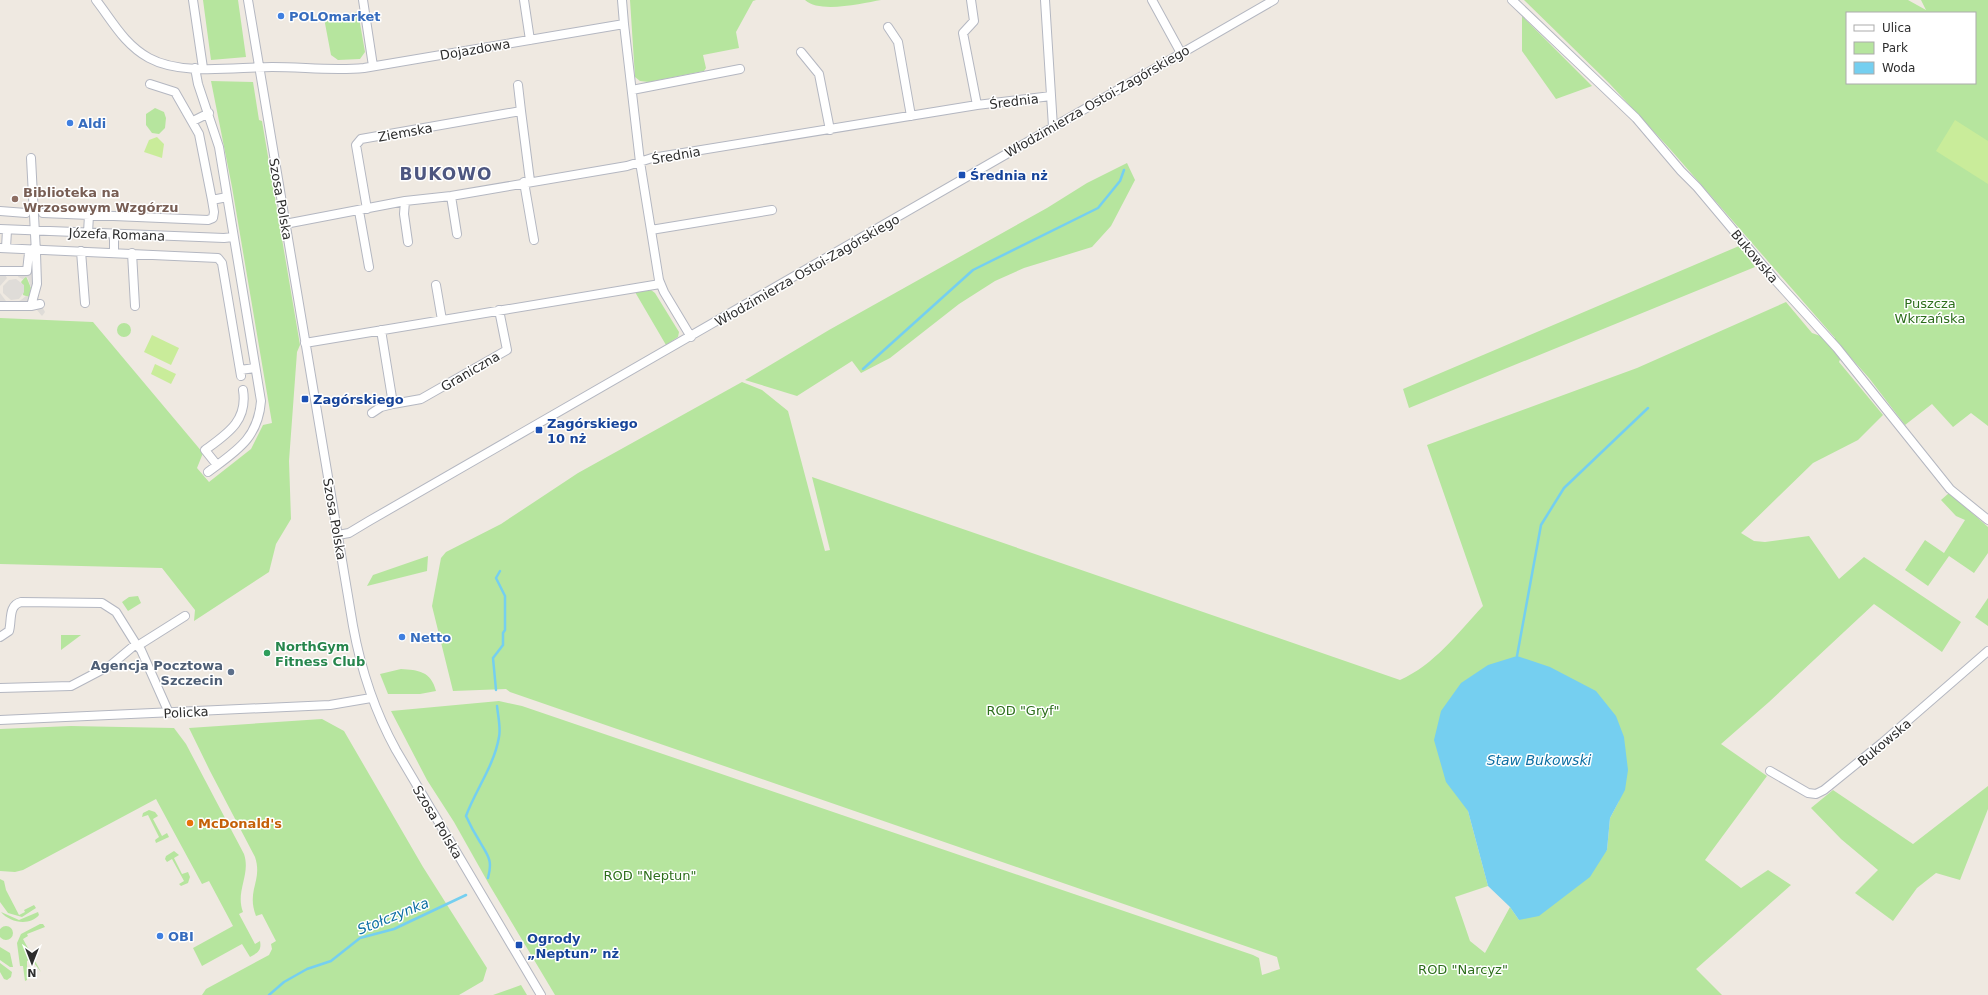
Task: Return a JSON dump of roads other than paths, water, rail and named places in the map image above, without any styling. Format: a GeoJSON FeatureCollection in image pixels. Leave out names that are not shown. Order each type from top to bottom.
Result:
{"type":"FeatureCollection","features":[{"type":"Feature","properties":{"kind":"street","name":"Dojazdowa"},"geometry":{"type":"LineString","coordinates":[[96,0],[122,36],[137,50],[166,65],[199,68],[259,67],[345,70],[624,24]]}},
{"type":"Feature","properties":{"kind":"street"},"geometry":{"type":"LineString","coordinates":[[194,0],[199,68],[198,84],[219,147],[261,401],[256,426],[243,445],[208,472]]}},
{"type":"Feature","properties":{"kind":"street","name":"Szosa Polska"},"geometry":{"type":"LineString","coordinates":[[248,0],[355,639],[371,698],[396,750],[541,995]]}},
{"type":"Feature","properties":{"kind":"street"},"geometry":{"type":"LineString","coordinates":[[363,0],[374,66]]}},
{"type":"Feature","properties":{"kind":"street"},"geometry":{"type":"LineString","coordinates":[[524,0],[530,40]]}},
{"type":"Feature","properties":{"kind":"street"},"geometry":{"type":"LineString","coordinates":[[622,0],[640,162],[660,284],[691,337]]}},
{"type":"Feature","properties":{"kind":"street","name":"Średnia"},"geometry":{"type":"LineString","coordinates":[[971,0],[974,21],[963,33],[977,105]]}},
{"type":"Feature","properties":{"kind":"street"},"geometry":{"type":"LineString","coordinates":[[1045,0],[1053,127]]}},
{"type":"Feature","properties":{"kind":"street"},"geometry":{"type":"LineString","coordinates":[[1152,0],[1181,53]]}},
{"type":"Feature","properties":{"kind":"street","name":"Włodzimierza Ostoi-Zagórskiego"},"geometry":{"type":"LineString","coordinates":[[338,535],[349,533],[363,525],[1274,0]]}},
{"type":"Feature","properties":{"kind":"street","name":"Bukowska"},"geometry":{"type":"LineString","coordinates":[[1512,0],[1641,123],[1776,281],[1837,348],[1950,490],[1988,520]]}},
{"type":"Feature","properties":{"kind":"street"},"geometry":{"type":"LineString","coordinates":[[888,27],[898,42],[911,116]]}},
{"type":"Feature","properties":{"kind":"street"},"geometry":{"type":"LineString","coordinates":[[801,52],[819,74],[830,130]]}},
{"type":"Feature","properties":{"kind":"street"},"geometry":{"type":"LineString","coordinates":[[632,90],[740,69]]}},
{"type":"Feature","properties":{"kind":"street"},"geometry":{"type":"LineString","coordinates":[[43,213],[208,220],[213,218],[214,214],[212,200],[200,138],[193,121],[175,92],[150,84]]}},
{"type":"Feature","properties":{"kind":"street"},"geometry":{"type":"LineString","coordinates":[[518,85],[534,240]]}},
{"type":"Feature","properties":{"kind":"street","name":"Średnia"},"geometry":{"type":"LineString","coordinates":[[286,224],[405,201],[451,196],[627,166],[652,158],[977,105],[1051,96]]}},
{"type":"Feature","properties":{"kind":"street","name":"Ziemska"},"geometry":{"type":"LineString","coordinates":[[363,210],[356,145],[361,140],[521,111]]}},
{"type":"Feature","properties":{"kind":"street"},"geometry":{"type":"LineString","coordinates":[[193,121],[208,113]]}},
{"type":"Feature","properties":{"kind":"street"},"geometry":{"type":"LineString","coordinates":[[0,271],[26,272],[28,269],[32,252],[34,231],[31,158]]}},
{"type":"Feature","properties":{"kind":"street"},"geometry":{"type":"LineString","coordinates":[[451,196],[457,234]]}},
{"type":"Feature","properties":{"kind":"street"},"geometry":{"type":"LineString","coordinates":[[212,200],[227,197]]}},
{"type":"Feature","properties":{"kind":"street"},"geometry":{"type":"LineString","coordinates":[[405,201],[404,214],[408,242]]}},
{"type":"Feature","properties":{"kind":"street"},"geometry":{"type":"LineString","coordinates":[[363,210],[369,267]]}},
{"type":"Feature","properties":{"kind":"street"},"geometry":{"type":"LineString","coordinates":[[651,230],[772,210]]}},
{"type":"Feature","properties":{"kind":"street"},"geometry":{"type":"LineString","coordinates":[[0,211],[26,213]]}},
{"type":"Feature","properties":{"kind":"street"},"geometry":{"type":"LineString","coordinates":[[88,233],[89,215]]}},
{"type":"Feature","properties":{"kind":"street"},"geometry":{"type":"LineString","coordinates":[[3,229],[3,248],[32,252],[81,251],[215,257],[221,261],[240,373],[255,368]]}},
{"type":"Feature","properties":{"kind":"street","name":"Józefa Romana"},"geometry":{"type":"LineString","coordinates":[[3,229],[233,237]]}},
{"type":"Feature","properties":{"kind":"street"},"geometry":{"type":"LineString","coordinates":[[114,234],[114,253]]}},
{"type":"Feature","properties":{"kind":"street"},"geometry":{"type":"LineString","coordinates":[[81,251],[85,303]]}},
{"type":"Feature","properties":{"kind":"street"},"geometry":{"type":"LineString","coordinates":[[31,306],[37,284],[32,252]]}},
{"type":"Feature","properties":{"kind":"street"},"geometry":{"type":"LineString","coordinates":[[132,253],[134,306]]}},
{"type":"Feature","properties":{"kind":"street"},"geometry":{"type":"LineString","coordinates":[[225,280],[240,278]]}},
{"type":"Feature","properties":{"kind":"street"},"geometry":{"type":"LineString","coordinates":[[436,284],[442,320]]}},
{"type":"Feature","properties":{"kind":"street"},"geometry":{"type":"LineString","coordinates":[[305,343],[660,284]]}},
{"type":"Feature","properties":{"kind":"street"},"geometry":{"type":"LineString","coordinates":[[0,306],[31,306],[40,304]]}},
{"type":"Feature","properties":{"kind":"street","name":"Graniczna"},"geometry":{"type":"LineString","coordinates":[[372,413],[381,407],[421,399],[507,350],[499,310]]}},
{"type":"Feature","properties":{"kind":"street"},"geometry":{"type":"LineString","coordinates":[[381,330],[393,404]]}},
{"type":"Feature","properties":{"kind":"street"},"geometry":{"type":"LineString","coordinates":[[217,465],[205,450],[232,428],[245,404],[243,390]]}},
{"type":"Feature","properties":{"kind":"street"},"geometry":{"type":"LineString","coordinates":[[0,637],[9,631],[12,607],[17,603],[93,601],[102,603],[116,612],[136,644],[142,650],[169,713]]}},
{"type":"Feature","properties":{"kind":"street"},"geometry":{"type":"LineString","coordinates":[[0,688],[71,686],[111,665],[136,644],[143,644],[185,616]]}},
{"type":"Feature","properties":{"kind":"street","name":"Bukowska"},"geometry":{"type":"LineString","coordinates":[[1770,771],[1808,793],[1816,794],[1824,790],[1882,743],[1988,651]]}},
{"type":"Feature","properties":{"kind":"street","name":"Policka"},"geometry":{"type":"LineString","coordinates":[[0,720],[330,705],[371,698]]}},
{"type":"Feature","properties":{"kind":"water","name":"Staw Bukowski"},"geometry":{"type":"Polygon","coordinates":[[[1517,656],[1550,667],[1596,691],[1616,716],[1624,737],[1628,770],[1625,790],[1610,818],[1607,850],[1590,877],[1539,916],[1519,920],[1510,907],[1488,886],[1468,811],[1446,782],[1434,740],[1441,711],[1461,683],[1488,665],[1517,656]]]}},
{"type":"Feature","properties":{"kind":"waterway"},"geometry":{"type":"LineString","coordinates":[[863,369],[973,270],[1098,208],[1120,181],[1124,170]]}},
{"type":"Feature","properties":{"kind":"waterway"},"geometry":{"type":"LineString","coordinates":[[1517,656],[1541,525],[1564,488],[1648,408]]}},
{"type":"Feature","properties":{"kind":"waterway","name":"Stołczynka"},"geometry":{"type":"LineString","coordinates":[[496,690],[493,658],[503,645],[503,633],[505,630],[505,596],[496,578],[500,571]]}},
{"type":"Feature","properties":{"kind":"waterway","name":"Stołczynka"},"geometry":{"type":"LineString","coordinates":[[488,878],[490,867],[489,858],[466,816],[497,748],[500,730],[497,706]]}},
{"type":"Feature","properties":{"kind":"waterway","name":"Stołczynka"},"geometry":{"type":"LineString","coordinates":[[269,995],[284,982],[307,969],[331,961],[360,938],[394,929],[466,895]]}},
{"type":"Feature","properties":{"kind":"place","name":"POLOmarket"},"geometry":{"type":"Point","coordinates":[281,16]}},
{"type":"Feature","properties":{"kind":"place","name":"Aldi"},"geometry":{"type":"Point","coordinates":[70,123]}},
{"type":"Feature","properties":{"kind":"place","name":"Średnia nż"},"geometry":{"type":"Point","coordinates":[962,175]}},
{"type":"Feature","properties":{"kind":"place","name":"Biblioteka na Wrzosowym Wzgórzu"},"geometry":{"type":"Point","coordinates":[15,199]}},
{"type":"Feature","properties":{"kind":"place","name":"Zagórskiego"},"geometry":{"type":"Point","coordinates":[305,399]}},
{"type":"Feature","properties":{"kind":"place","name":"Zagórskiego 10 nż"},"geometry":{"type":"Point","coordinates":[539,430]}},
{"type":"Feature","properties":{"kind":"place","name":"Netto"},"geometry":{"type":"Point","coordinates":[402,637]}},
{"type":"Feature","properties":{"kind":"place","name":"NorthGym Fitness Club"},"geometry":{"type":"Point","coordinates":[267,653]}},
{"type":"Feature","properties":{"kind":"place","name":"Agencja Pocztowa Szczecin"},"geometry":{"type":"Point","coordinates":[231,672]}},
{"type":"Feature","properties":{"kind":"place","name":"McDonald's"},"geometry":{"type":"Point","coordinates":[190,823]}},
{"type":"Feature","properties":{"kind":"place","name":"OBI"},"geometry":{"type":"Point","coordinates":[160,936]}},
{"type":"Feature","properties":{"kind":"place","name":"Ogrody „Neptun” nż"},"geometry":{"type":"Point","coordinates":[519,945]}},
{"type":"Feature","properties":{"kind":"district","name":"BUKOWO"},"geometry":{"type":"Point","coordinates":[446,174]}},
{"type":"Feature","properties":{"kind":"park label","name":"Puszcza Wkrzańska"},"geometry":{"type":"Point","coordinates":[1930,310]}},
{"type":"Feature","properties":{"kind":"park label","name":"ROD \"Gryf\""},"geometry":{"type":"Point","coordinates":[1023,710]}},
{"type":"Feature","properties":{"kind":"park label","name":"ROD \"Neptun\""},"geometry":{"type":"Point","coordinates":[650,875]}},
{"type":"Feature","properties":{"kind":"park label","name":"ROD \"Narcyz\""},"geometry":{"type":"Point","coordinates":[1463,969]}}]}
